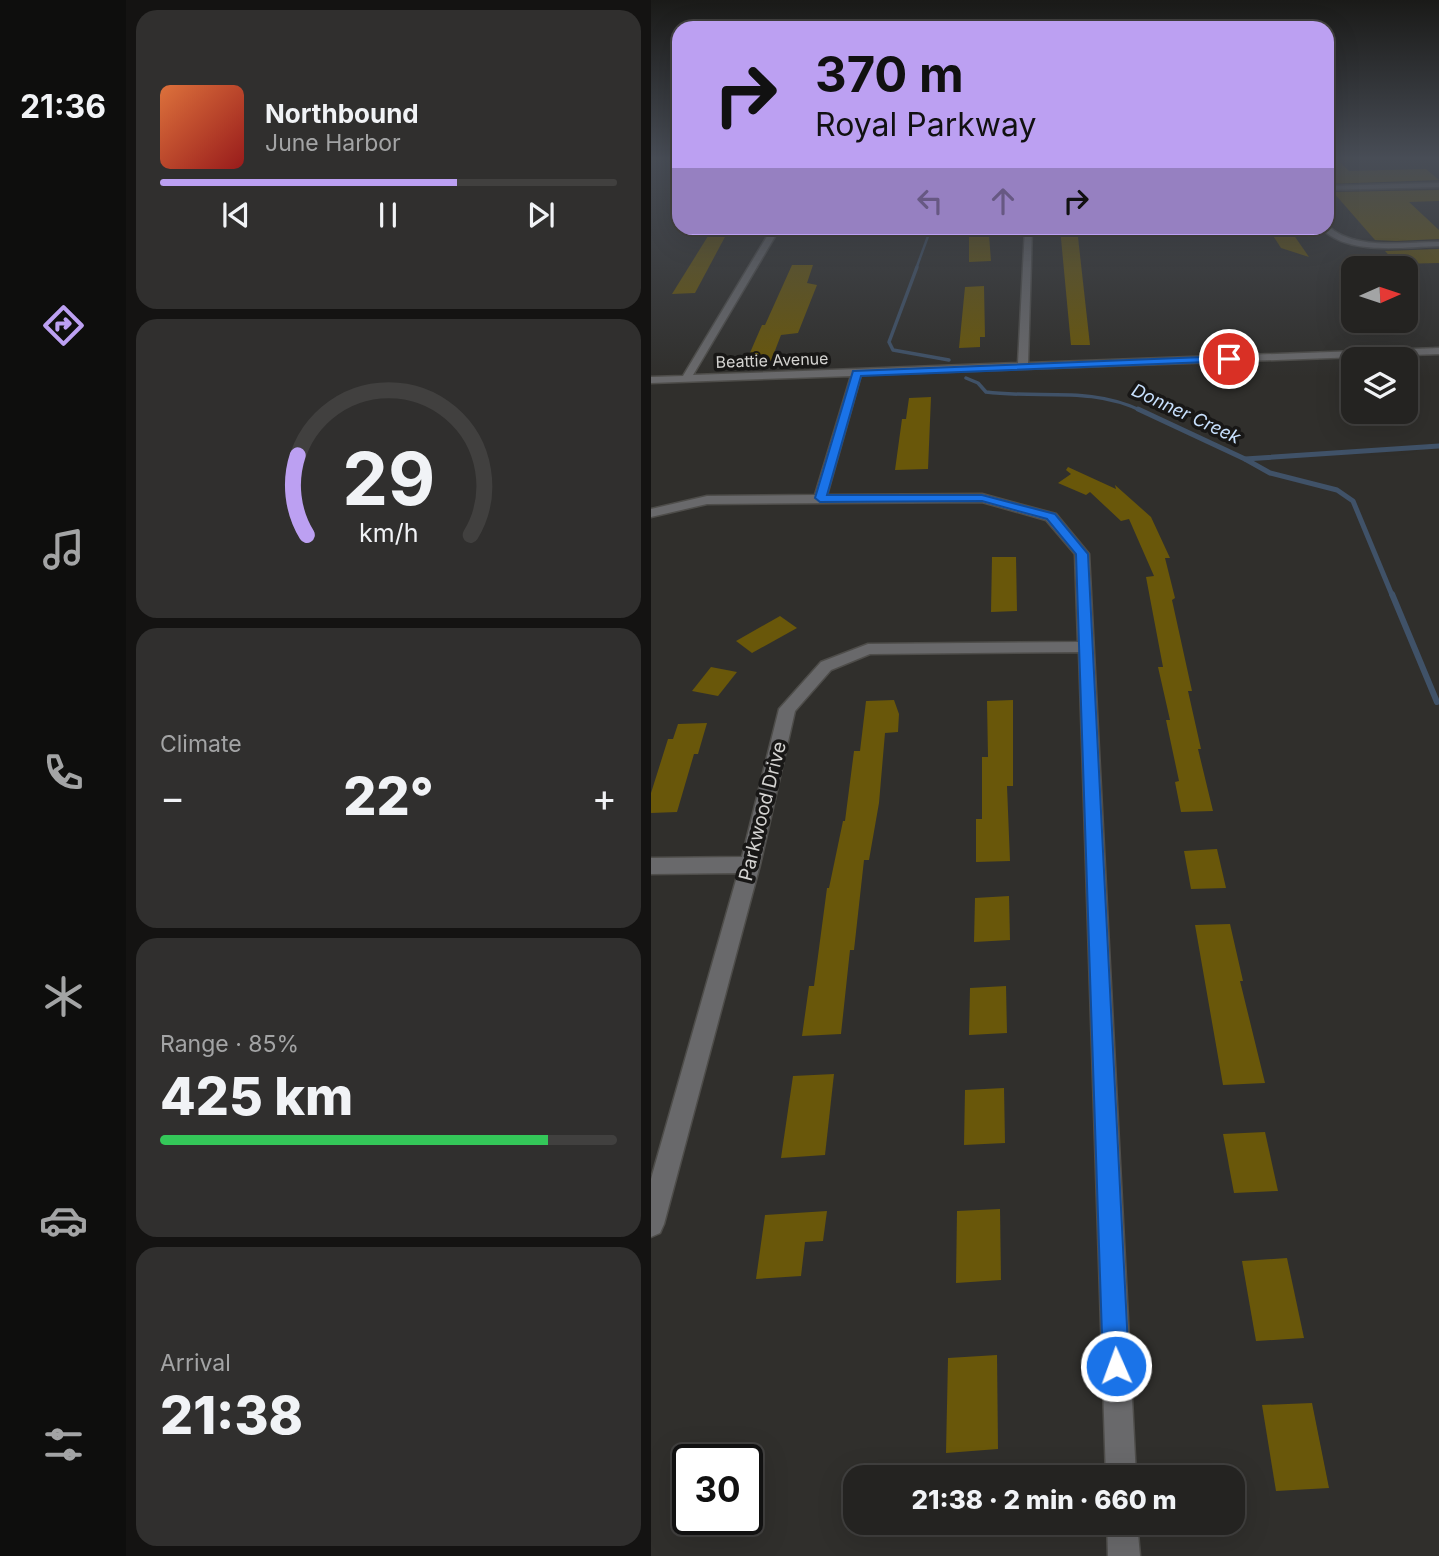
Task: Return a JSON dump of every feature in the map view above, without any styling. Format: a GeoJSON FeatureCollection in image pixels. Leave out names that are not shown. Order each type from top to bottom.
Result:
{"type":"FeatureCollection","features":[{"type":"Feature","properties":{"kind":"street"},"geometry":{"type":"LineString","coordinates":[[686,379],[772,235]]}},
{"type":"Feature","properties":{"kind":"street"},"geometry":{"type":"LineString","coordinates":[[1023,366],[1028,235]]}},
{"type":"Feature","properties":{"kind":"street"},"geometry":{"type":"LineString","coordinates":[[1334,235],[1343,239],[1383,245],[1439,244]]}},
{"type":"Feature","properties":{"kind":"street","name":"Beattie Avenue"},"geometry":{"type":"LineString","coordinates":[[651,380],[1439,351]]}},
{"type":"Feature","properties":{"kind":"street"},"geometry":{"type":"LineString","coordinates":[[820,498],[857,373]]}},
{"type":"Feature","properties":{"kind":"street"},"geometry":{"type":"LineString","coordinates":[[651,513],[707,500],[982,498],[1051,517],[1082,554],[1121,1465]]}},
{"type":"Feature","properties":{"kind":"street","name":"Parkwood Drive"},"geometry":{"type":"LineString","coordinates":[[651,1224],[750,865],[787,709],[826,666],[868,649],[1087,647]]}},
{"type":"Feature","properties":{"kind":"street"},"geometry":{"type":"LineString","coordinates":[[651,866],[750,865]]}},
{"type":"Feature","properties":{"kind":"street"},"geometry":{"type":"LineString","coordinates":[[1123,1535],[1124,1556]]}},
{"type":"Feature","properties":{"kind":"building"},"geometry":{"type":"Polygon","coordinates":[[[1368,232],[1439,232],[1439,239],[1375,240],[1368,232]]]}},
{"type":"Feature","properties":{"kind":"building"},"geometry":{"type":"Polygon","coordinates":[[[709,235],[726,235],[695,293],[672,294],[709,235]]]}},
{"type":"Feature","properties":{"kind":"building"},"geometry":{"type":"Polygon","coordinates":[[[969,235],[989,235],[991,261],[969,262],[969,235]]]}},
{"type":"Feature","properties":{"kind":"building"},"geometry":{"type":"Polygon","coordinates":[[[1061,235],[1078,235],[1090,345],[1071,345],[1061,235]]]}},
{"type":"Feature","properties":{"kind":"building"},"geometry":{"type":"Polygon","coordinates":[[[1273,235],[1294,235],[1309,257],[1281,248],[1273,235]]]}},
{"type":"Feature","properties":{"kind":"building"},"geometry":{"type":"Polygon","coordinates":[[[1439,249],[1439,263],[1418,264],[1418,256],[1390,256],[1385,251],[1439,249]]]}},
{"type":"Feature","properties":{"kind":"building"},"geometry":{"type":"Polygon","coordinates":[[[792,265],[813,265],[807,283],[817,285],[798,333],[781,335],[771,361],[746,362],[762,325],[765,325],[792,265]]]}},
{"type":"Feature","properties":{"kind":"building"},"geometry":{"type":"Polygon","coordinates":[[[984,286],[985,337],[980,337],[980,347],[959,348],[965,287],[984,286]]]}},
{"type":"Feature","properties":{"kind":"building"},"geometry":{"type":"Polygon","coordinates":[[[931,397],[928,469],[895,470],[902,419],[906,419],[909,398],[931,397]]]}},
{"type":"Feature","properties":{"kind":"building"},"geometry":{"type":"Polygon","coordinates":[[[1068,467],[1116,489],[1115,485],[1151,517],[1170,558],[1165,558],[1175,598],[1172,600],[1192,691],[1188,691],[1201,749],[1198,749],[1213,811],[1181,812],[1175,782],[1179,781],[1166,720],[1170,720],[1158,667],[1163,667],[1146,577],[1154,576],[1129,519],[1121,521],[1090,492],[1086,495],[1058,483],[1071,474],[1066,470],[1068,467]]]}},
{"type":"Feature","properties":{"kind":"building"},"geometry":{"type":"Polygon","coordinates":[[[992,557],[1016,557],[1017,611],[991,612],[992,557]]]}},
{"type":"Feature","properties":{"kind":"building"},"geometry":{"type":"Polygon","coordinates":[[[780,616],[797,628],[752,653],[736,641],[780,616]]]}},
{"type":"Feature","properties":{"kind":"building"},"geometry":{"type":"Polygon","coordinates":[[[711,667],[737,672],[718,696],[692,691],[711,667]]]}},
{"type":"Feature","properties":{"kind":"building"},"geometry":{"type":"Polygon","coordinates":[[[894,700],[899,714],[898,732],[885,733],[879,803],[869,860],[864,860],[841,1034],[802,1036],[809,986],[814,986],[827,888],[845,821],[854,751],[860,751],[866,701],[894,700]]]}},
{"type":"Feature","properties":{"kind":"building"},"geometry":{"type":"Polygon","coordinates":[[[1013,700],[1013,786],[1007,786],[1010,861],[976,862],[976,819],[982,819],[982,757],[988,757],[987,701],[1013,700]]]}},
{"type":"Feature","properties":{"kind":"building"},"geometry":{"type":"Polygon","coordinates":[[[707,723],[698,754],[694,754],[677,812],[651,813],[651,793],[668,739],[673,739],[678,724],[707,723]]]}},
{"type":"Feature","properties":{"kind":"building"},"geometry":{"type":"Polygon","coordinates":[[[1217,849],[1226,888],[1191,889],[1184,851],[1217,849]]]}},
{"type":"Feature","properties":{"kind":"building"},"geometry":{"type":"Polygon","coordinates":[[[1009,896],[1010,940],[974,942],[975,898],[1009,896]]]}},
{"type":"Feature","properties":{"kind":"building"},"geometry":{"type":"Polygon","coordinates":[[[1230,924],[1243,981],[1240,981],[1265,1083],[1223,1085],[1195,925],[1230,924]]]}},
{"type":"Feature","properties":{"kind":"building"},"geometry":{"type":"Polygon","coordinates":[[[1006,986],[1007,1033],[969,1035],[970,988],[1006,986]]]}},
{"type":"Feature","properties":{"kind":"building"},"geometry":{"type":"Polygon","coordinates":[[[834,1074],[825,1155],[781,1158],[793,1076],[834,1074]]]}},
{"type":"Feature","properties":{"kind":"building"},"geometry":{"type":"Polygon","coordinates":[[[1004,1088],[1005,1143],[964,1145],[965,1090],[1004,1088]]]}},
{"type":"Feature","properties":{"kind":"building"},"geometry":{"type":"Polygon","coordinates":[[[1265,1132],[1278,1191],[1234,1193],[1223,1134],[1265,1132]]]}},
{"type":"Feature","properties":{"kind":"building"},"geometry":{"type":"Polygon","coordinates":[[[1000,1209],[1001,1280],[956,1283],[957,1211],[1000,1209]]]}},
{"type":"Feature","properties":{"kind":"building"},"geometry":{"type":"Polygon","coordinates":[[[827,1211],[823,1241],[805,1242],[801,1276],[756,1279],[765,1215],[827,1211]]]}},
{"type":"Feature","properties":{"kind":"building"},"geometry":{"type":"Polygon","coordinates":[[[1287,1258],[1304,1338],[1256,1341],[1242,1261],[1287,1258]]]}},
{"type":"Feature","properties":{"kind":"building"},"geometry":{"type":"Polygon","coordinates":[[[997,1355],[998,1449],[946,1453],[948,1358],[997,1355]]]}},
{"type":"Feature","properties":{"kind":"building"},"geometry":{"type":"Polygon","coordinates":[[[1312,1403],[1329,1488],[1276,1491],[1262,1405],[1312,1403]]]}},
{"type":"Feature","properties":{"kind":"waterway","name":"Donner Creek"},"geometry":{"type":"LineString","coordinates":[[916,269],[928,235]]}},
{"type":"Feature","properties":{"kind":"waterway","name":"Donner Creek"},"geometry":{"type":"LineString","coordinates":[[917,267],[889,342],[893,350],[949,360]]}},
{"type":"Feature","properties":{"kind":"waterway","name":"Donner Creek"},"geometry":{"type":"LineString","coordinates":[[966,378],[978,383],[986,392],[1104,398],[1142,411]]}},
{"type":"Feature","properties":{"kind":"waterway","name":"Donner Creek"},"geometry":{"type":"LineString","coordinates":[[1138,409],[1245,459]]}},
{"type":"Feature","properties":{"kind":"waterway","name":"Donner Creek"},"geometry":{"type":"LineString","coordinates":[[1245,459],[1439,446]]}},
{"type":"Feature","properties":{"kind":"waterway"},"geometry":{"type":"LineString","coordinates":[[1245,459],[1270,473],[1337,490],[1353,501],[1392,595]]}},
{"type":"Feature","properties":{"kind":"waterway"},"geometry":{"type":"LineString","coordinates":[[1392,594],[1437,702]]}},
{"type":"Feature","properties":{"kind":"route"},"geometry":{"type":"LineString","coordinates":[[1116,1366],[1082,554],[1051,517],[982,498],[820,498],[857,373],[1229,359]]}}]}
